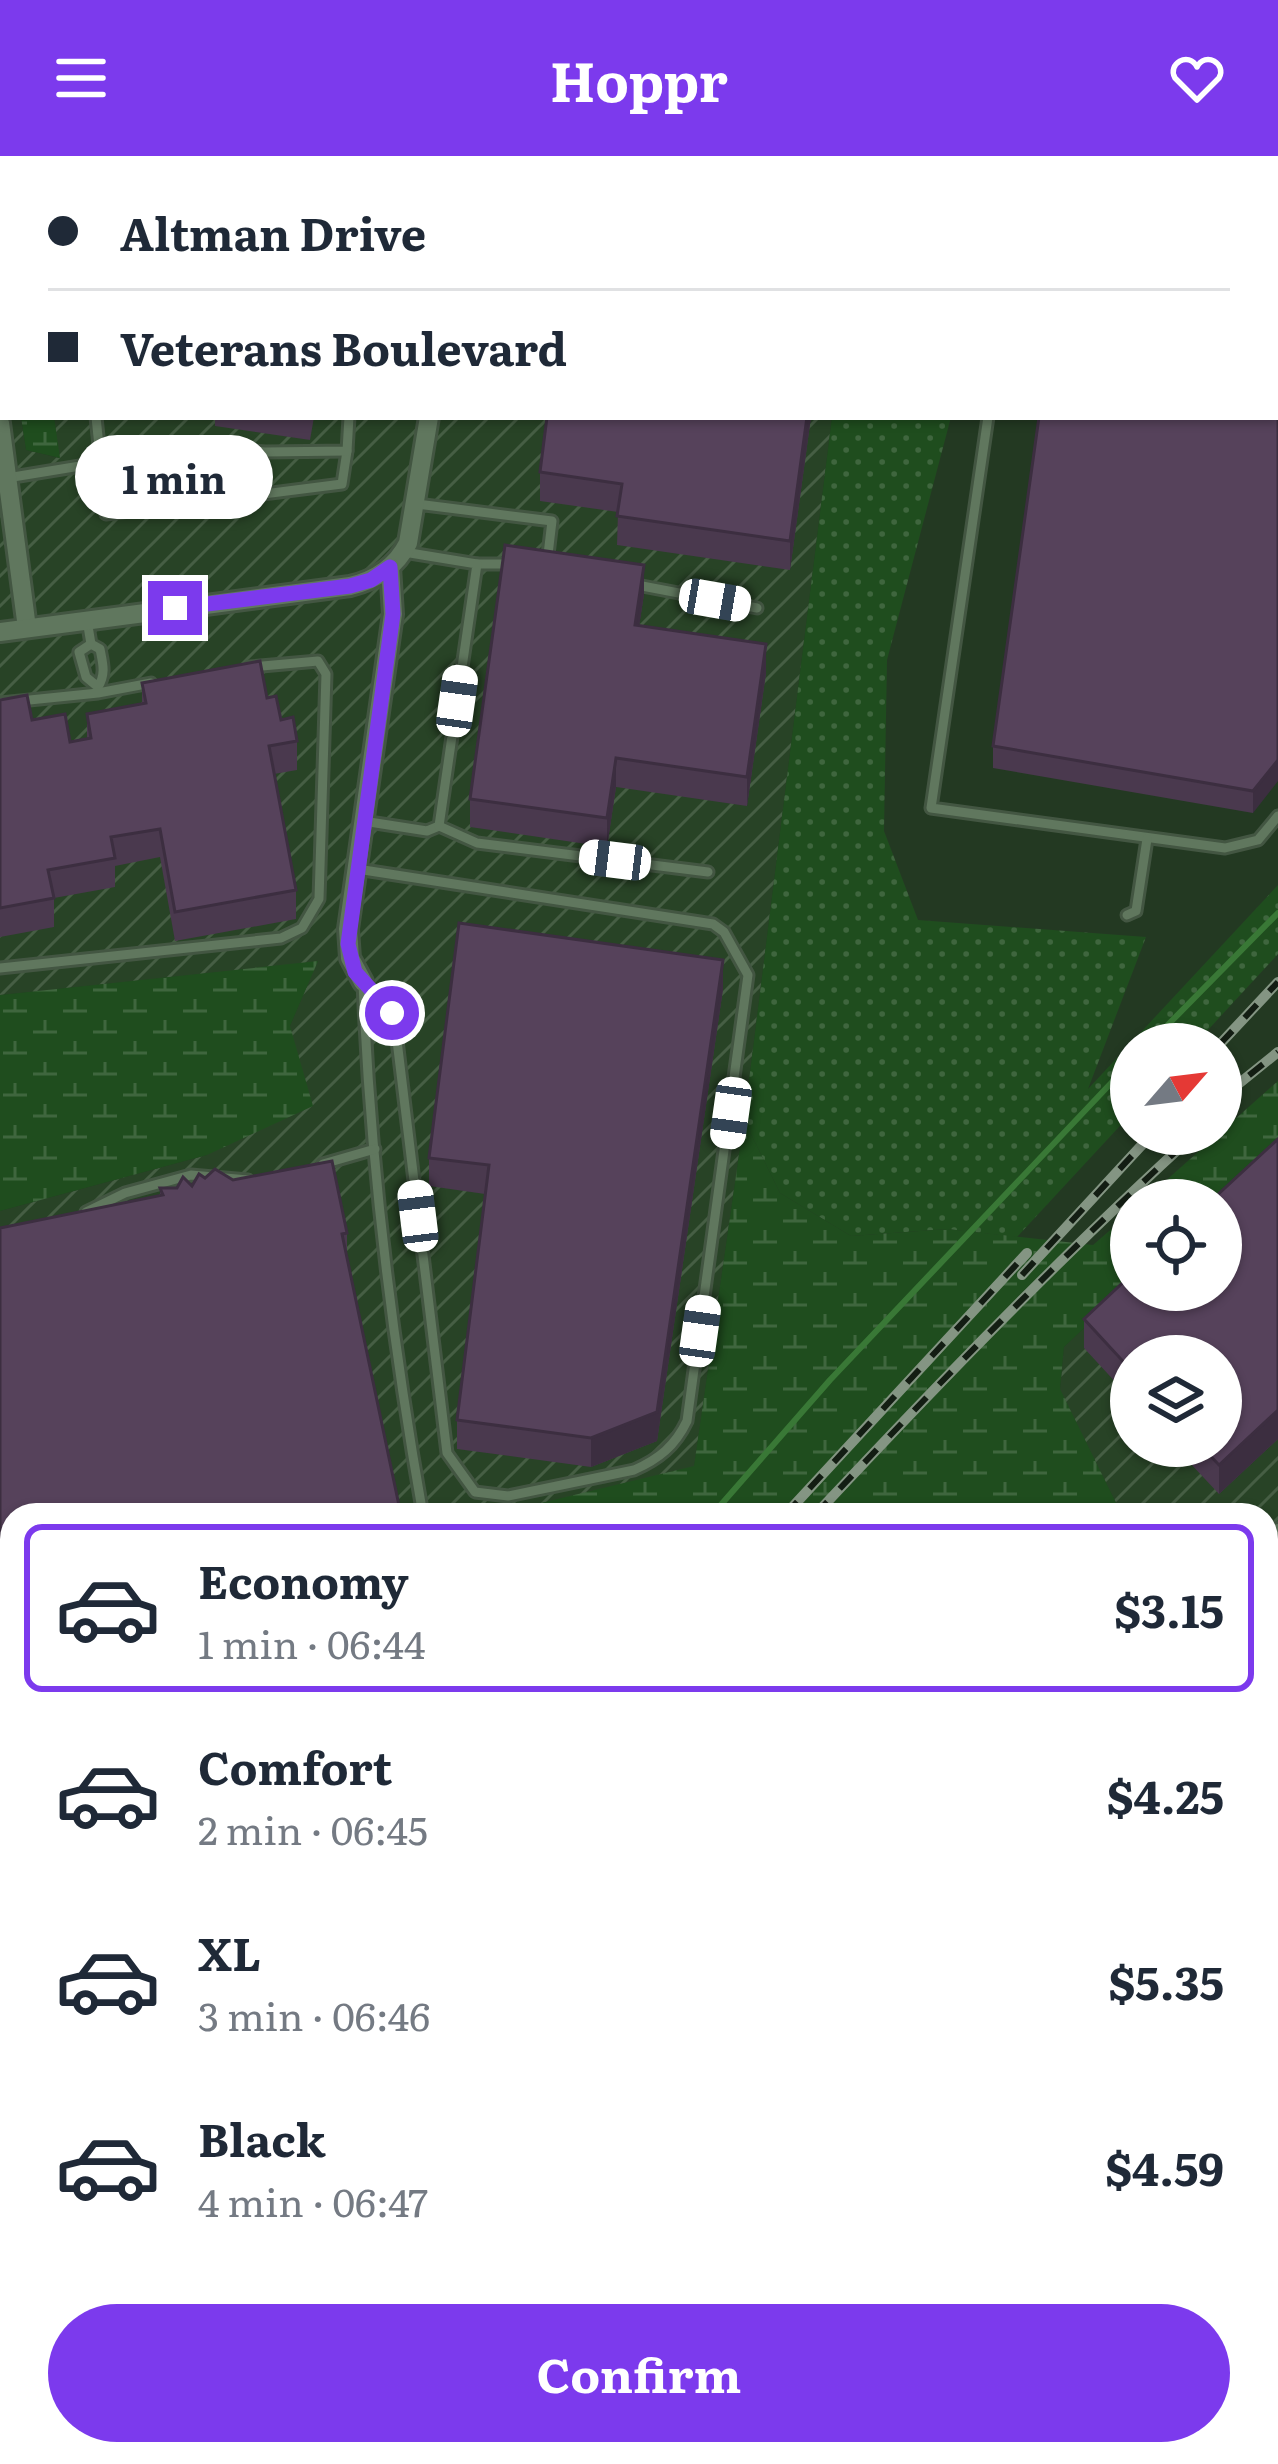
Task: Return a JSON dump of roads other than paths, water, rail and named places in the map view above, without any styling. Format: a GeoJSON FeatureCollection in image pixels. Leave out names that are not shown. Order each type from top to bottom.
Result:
{"type":"FeatureCollection","features":[{"type":"Feature","properties":{"kind":"street"},"geometry":{"type":"LineString","coordinates":[[363,982],[348,944],[397,560],[416,504],[429,420]]}},
{"type":"Feature","properties":{"kind":"street"},"geometry":{"type":"LineString","coordinates":[[0,423],[27,628]]}},
{"type":"Feature","properties":{"kind":"street"},"geometry":{"type":"LineString","coordinates":[[0,632],[350,586],[371,580],[397,560]]}},
{"type":"Feature","properties":{"kind":"lane"},"geometry":{"type":"LineString","coordinates":[[96,420],[106,514],[342,484],[349,420]]}},
{"type":"Feature","properties":{"kind":"lane"},"geometry":{"type":"LineString","coordinates":[[988,420],[931,808],[1226,848],[1258,840],[1278,816]]}},
{"type":"Feature","properties":{"kind":"lane"},"geometry":{"type":"LineString","coordinates":[[7,478],[202,446],[265,452],[347,451]]}},
{"type":"Feature","properties":{"kind":"lane"},"geometry":{"type":"LineString","coordinates":[[397,560],[546,568],[552,521],[416,504]]}},
{"type":"Feature","properties":{"kind":"lane"},"geometry":{"type":"LineString","coordinates":[[439,826],[477,564]]}},
{"type":"Feature","properties":{"kind":"lane"},"geometry":{"type":"LineString","coordinates":[[616,582],[757,608]]}},
{"type":"Feature","properties":{"kind":"lane"},"geometry":{"type":"LineString","coordinates":[[87,620],[91,644]]}},
{"type":"Feature","properties":{"kind":"lane"},"geometry":{"type":"LineString","coordinates":[[91,644],[79,652],[86,677],[98,690]]}},
{"type":"Feature","properties":{"kind":"lane"},"geometry":{"type":"LineString","coordinates":[[91,644],[100,649],[102,661],[104,676],[98,690]]}},
{"type":"Feature","properties":{"kind":"lane"},"geometry":{"type":"LineString","coordinates":[[0,968],[281,938],[302,928],[319,899],[326,674],[318,661],[306,659],[236,669]]}},
{"type":"Feature","properties":{"kind":"lane"},"geometry":{"type":"LineString","coordinates":[[0,704],[167,680]]}},
{"type":"Feature","properties":{"kind":"lane"},"geometry":{"type":"LineString","coordinates":[[363,821],[428,831],[439,826]]}},
{"type":"Feature","properties":{"kind":"lane"},"geometry":{"type":"LineString","coordinates":[[439,826],[476,844],[708,872]]}},
{"type":"Feature","properties":{"kind":"lane"},"geometry":{"type":"LineString","coordinates":[[1127,915],[1136,910],[1148,839]]}},
{"type":"Feature","properties":{"kind":"lane"},"geometry":{"type":"LineString","coordinates":[[357,869],[713,924],[724,932],[748,975],[687,1421],[679,1439],[652,1462],[634,1470],[508,1496],[476,1492],[447,1453],[395,1024],[388,1006],[363,982]]}},
{"type":"Feature","properties":{"kind":"lane"},"geometry":{"type":"LineString","coordinates":[[363,982],[375,1149],[421,1503]]}},
{"type":"Feature","properties":{"kind":"lane"},"geometry":{"type":"LineString","coordinates":[[304,1168],[375,1149]]}},
{"type":"Feature","properties":{"kind":"lane"},"geometry":{"type":"LineString","coordinates":[[70,1220],[125,1193],[191,1175],[247,1180],[266,1176]]}},
{"type":"Feature","properties":{"kind":"waterway"},"geometry":{"type":"LineString","coordinates":[[1170,1023],[1278,913]]}},
{"type":"Feature","properties":{"kind":"waterway"},"geometry":{"type":"LineString","coordinates":[[722,1503],[830,1380],[1110,1084]]}},
{"type":"Feature","properties":{"kind":"railway"},"geometry":{"type":"LineString","coordinates":[[1240,1023],[1278,982]]}},
{"type":"Feature","properties":{"kind":"railway"},"geometry":{"type":"LineString","coordinates":[[1242,1081],[1278,1052]]}},
{"type":"Feature","properties":{"kind":"railway"},"geometry":{"type":"LineString","coordinates":[[1022,1275],[1133,1155]]}},
{"type":"Feature","properties":{"kind":"railway"},"geometry":{"type":"LineString","coordinates":[[827,1503],[1001,1321],[1173,1155]]}},
{"type":"Feature","properties":{"kind":"railway"},"geometry":{"type":"LineString","coordinates":[[796,1503],[1027,1253]]}}]}
